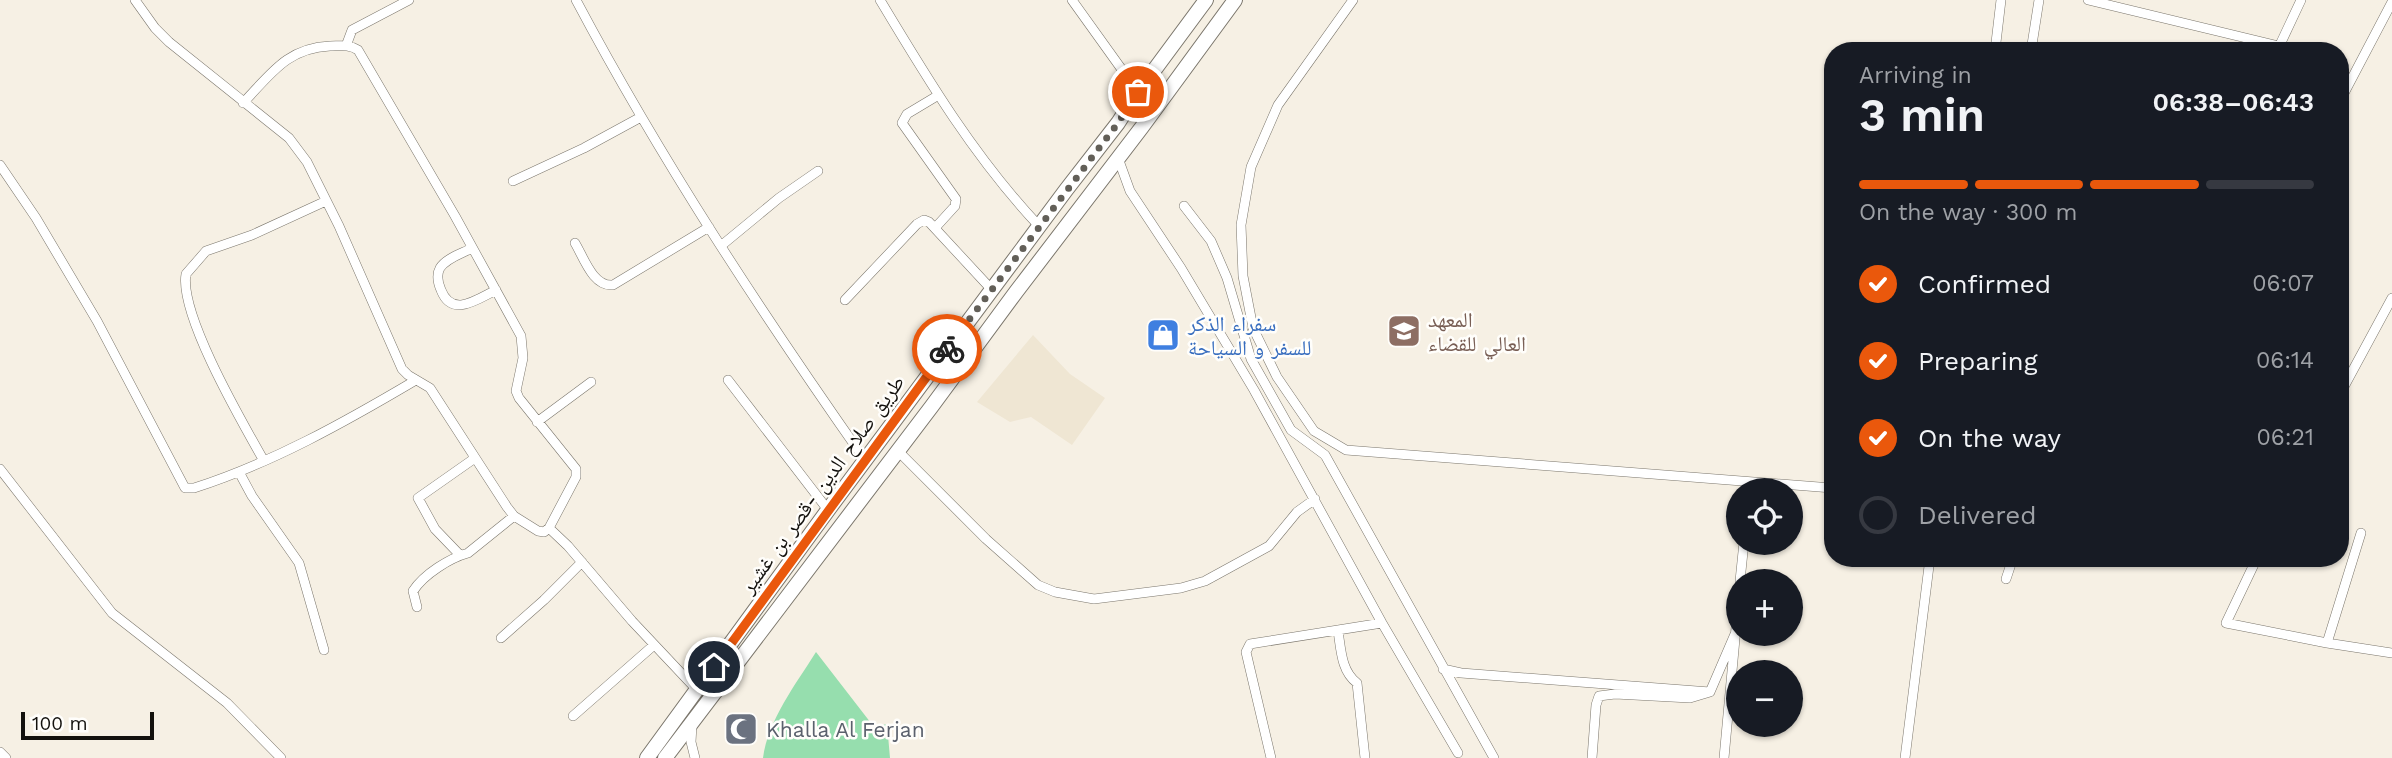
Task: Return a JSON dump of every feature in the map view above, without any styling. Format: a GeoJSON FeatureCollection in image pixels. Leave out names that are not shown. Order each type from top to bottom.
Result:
{"type":"FeatureCollection","features":[{"type":"Feature","properties":{"kind":"highway","name":"طريق صلاح الدين -قصر بن غشير"},"geometry":{"type":"LineString","coordinates":[[647,758],[1206,0]]}},
{"type":"Feature","properties":{"kind":"highway"},"geometry":{"type":"LineString","coordinates":[[665,758],[1236,0]]}},
{"type":"Feature","properties":{"kind":"highway"},"geometry":{"type":"LineString","coordinates":[[1136,96],[1134,111],[1138,115],[1143,116],[1153,111]]}},
{"type":"Feature","properties":{"kind":"highway"},"geometry":{"type":"LineString","coordinates":[[1092,157],[1106,155],[1114,163]]}},
{"type":"Feature","properties":{"kind":"street"},"geometry":{"type":"LineString","coordinates":[[135,0],[169,42],[243,103],[289,138],[299,150],[326,201],[398,362],[408,375],[430,388],[514,516],[544,532],[549,528],[576,477],[575,467],[537,422],[516,391],[523,358],[521,336],[358,50],[346,46],[314,47],[290,57],[243,103]]}},
{"type":"Feature","properties":{"kind":"street"},"geometry":{"type":"LineString","coordinates":[[346,46],[352,30],[409,0]]}},
{"type":"Feature","properties":{"kind":"street"},"geometry":{"type":"LineString","coordinates":[[576,0],[670,168],[790,353],[865,460]]}},
{"type":"Feature","properties":{"kind":"street"},"geometry":{"type":"LineString","coordinates":[[880,0],[937,96],[1014,199],[1039,226]]}},
{"type":"Feature","properties":{"kind":"street"},"geometry":{"type":"LineString","coordinates":[[1072,0],[1136,96]]}},
{"type":"Feature","properties":{"kind":"street"},"geometry":{"type":"LineString","coordinates":[[1353,0],[1278,106],[1251,167],[1241,225],[1243,276],[1253,328],[1277,377],[1314,431],[1346,450],[1726,484]]}},
{"type":"Feature","properties":{"kind":"street"},"geometry":{"type":"LineString","coordinates":[[1996,42],[2001,0]]}},
{"type":"Feature","properties":{"kind":"street"},"geometry":{"type":"LineString","coordinates":[[2032,42],[2039,0]]}},
{"type":"Feature","properties":{"kind":"street"},"geometry":{"type":"LineString","coordinates":[[2088,0],[2254,42]]}},
{"type":"Feature","properties":{"kind":"street"},"geometry":{"type":"LineString","coordinates":[[2281,42],[2301,0]]}},
{"type":"Feature","properties":{"kind":"street"},"geometry":{"type":"LineString","coordinates":[[2349,84],[2392,2]]}},
{"type":"Feature","properties":{"kind":"street"},"geometry":{"type":"LineString","coordinates":[[935,228],[955,206],[956,199],[902,123],[907,114],[937,96]]}},
{"type":"Feature","properties":{"kind":"street"},"geometry":{"type":"LineString","coordinates":[[513,181],[641,117]]}},
{"type":"Feature","properties":{"kind":"street"},"geometry":{"type":"LineString","coordinates":[[1114,163],[1254,390],[1382,623],[1458,753]]}},
{"type":"Feature","properties":{"kind":"street"},"geometry":{"type":"LineString","coordinates":[[0,166],[36,218],[97,321],[154,426],[183,487],[194,488],[264,461],[351,419],[416,380]]}},
{"type":"Feature","properties":{"kind":"street"},"geometry":{"type":"LineString","coordinates":[[722,245],[779,198],[818,171]]}},
{"type":"Feature","properties":{"kind":"street"},"geometry":{"type":"LineString","coordinates":[[264,461],[199,332],[189,307],[186,274],[206,251],[326,201]]}},
{"type":"Feature","properties":{"kind":"street"},"geometry":{"type":"LineString","coordinates":[[1184,206],[1211,241],[1227,278],[1251,359],[1291,430],[1325,455],[1494,758]]}},
{"type":"Feature","properties":{"kind":"street"},"geometry":{"type":"LineString","coordinates":[[845,300],[917,224],[926,221],[992,290]]}},
{"type":"Feature","properties":{"kind":"street"},"geometry":{"type":"LineString","coordinates":[[575,243],[597,281],[607,286],[709,228]]}},
{"type":"Feature","properties":{"kind":"street"},"geometry":{"type":"LineString","coordinates":[[472,248],[440,268],[438,277],[446,301],[452,305],[464,304],[496,290]]}},
{"type":"Feature","properties":{"kind":"street"},"geometry":{"type":"LineString","coordinates":[[2349,377],[2392,298]]}},
{"type":"Feature","properties":{"kind":"street"},"geometry":{"type":"LineString","coordinates":[[728,380],[828,510]]}},
{"type":"Feature","properties":{"kind":"street"},"geometry":{"type":"LineString","coordinates":[[537,422],[591,383]]}},
{"type":"Feature","properties":{"kind":"street"},"geometry":{"type":"LineString","coordinates":[[898,451],[986,539],[1038,585],[1081,598],[1094,599],[1181,589],[1205,581],[1269,546],[1297,512],[1315,499]]}},
{"type":"Feature","properties":{"kind":"street"},"geometry":{"type":"LineString","coordinates":[[459,554],[435,529],[418,498],[475,458]]}},
{"type":"Feature","properties":{"kind":"street"},"geometry":{"type":"LineString","coordinates":[[0,469],[112,613],[227,703],[281,758]]}},
{"type":"Feature","properties":{"kind":"street"},"geometry":{"type":"LineString","coordinates":[[239,472],[252,496],[299,563],[324,650]]}},
{"type":"Feature","properties":{"kind":"street"},"geometry":{"type":"LineString","coordinates":[[1803,487],[1824,488]]}},
{"type":"Feature","properties":{"kind":"street"},"geometry":{"type":"LineString","coordinates":[[417,607],[413,596],[415,588],[459,554],[468,553],[514,516]]}},
{"type":"Feature","properties":{"kind":"street"},"geometry":{"type":"LineString","coordinates":[[549,528],[697,690]]}},
{"type":"Feature","properties":{"kind":"street"},"geometry":{"type":"LineString","coordinates":[[2327,643],[2361,533]]}},
{"type":"Feature","properties":{"kind":"street"},"geometry":{"type":"LineString","coordinates":[[501,638],[582,562]]}},
{"type":"Feature","properties":{"kind":"street"},"geometry":{"type":"LineString","coordinates":[[1905,758],[1929,567]]}},
{"type":"Feature","properties":{"kind":"street"},"geometry":{"type":"LineString","coordinates":[[2006,579],[2011,567]]}},
{"type":"Feature","properties":{"kind":"street"},"geometry":{"type":"LineString","coordinates":[[2253,567],[2226,623],[2392,653]]}},
{"type":"Feature","properties":{"kind":"street"},"geometry":{"type":"LineString","coordinates":[[1271,758],[1250,671],[1247,648],[1250,644],[1382,623]]}},
{"type":"Feature","properties":{"kind":"street"},"geometry":{"type":"LineString","coordinates":[[1338,631],[1346,670],[1357,683],[1365,758]]}},
{"type":"Feature","properties":{"kind":"street"},"geometry":{"type":"LineString","coordinates":[[573,716],[654,645]]}},
{"type":"Feature","properties":{"kind":"street"},"geometry":{"type":"LineString","coordinates":[[1592,758],[1599,696],[1615,694],[1690,698],[1710,692],[1730,646]]}},
{"type":"Feature","properties":{"kind":"street"},"geometry":{"type":"LineString","coordinates":[[1724,758],[1734,646]]}},
{"type":"Feature","properties":{"kind":"street"},"geometry":{"type":"LineString","coordinates":[[1443,669],[1461,673],[1710,692]]}},
{"type":"Feature","properties":{"kind":"street"},"geometry":{"type":"LineString","coordinates":[[692,724],[691,742],[695,758]]}},
{"type":"Feature","properties":{"kind":"street"},"geometry":{"type":"LineString","coordinates":[[0,752],[6,758]]}},
{"type":"Feature","properties":{"kind":"shaded area"},"geometry":{"type":"Polygon","coordinates":[[[1033,335],[1070,374],[1105,398],[1072,445],[1031,417],[1010,422],[977,402],[1033,335]]]}},
{"type":"Feature","properties":{"kind":"green space"},"geometry":{"type":"Polygon","coordinates":[[[816,652],[874,727],[887,724],[890,758],[763,758],[777,716],[816,652]]]}},
{"type":"Feature","properties":{"kind":"way so far"},"geometry":{"type":"LineString","coordinates":[[947,349],[1118,123],[1138,92]]}},
{"type":"Feature","properties":{"kind":"place","name":"المعهد العالي للقضاء"},"geometry":{"type":"Point","coordinates":[1404,331]}},
{"type":"Feature","properties":{"kind":"place","name":"سفراء الذكر للسفر و السياحة"},"geometry":{"type":"Point","coordinates":[1163,335]}},
{"type":"Feature","properties":{"kind":"place","name":"Khalla Al Ferjan"},"geometry":{"type":"Point","coordinates":[741,729]}},
{"type":"Feature","properties":{"kind":"route"},"geometry":{"type":"LineString","coordinates":[[714,667],[947,349]]}}]}
